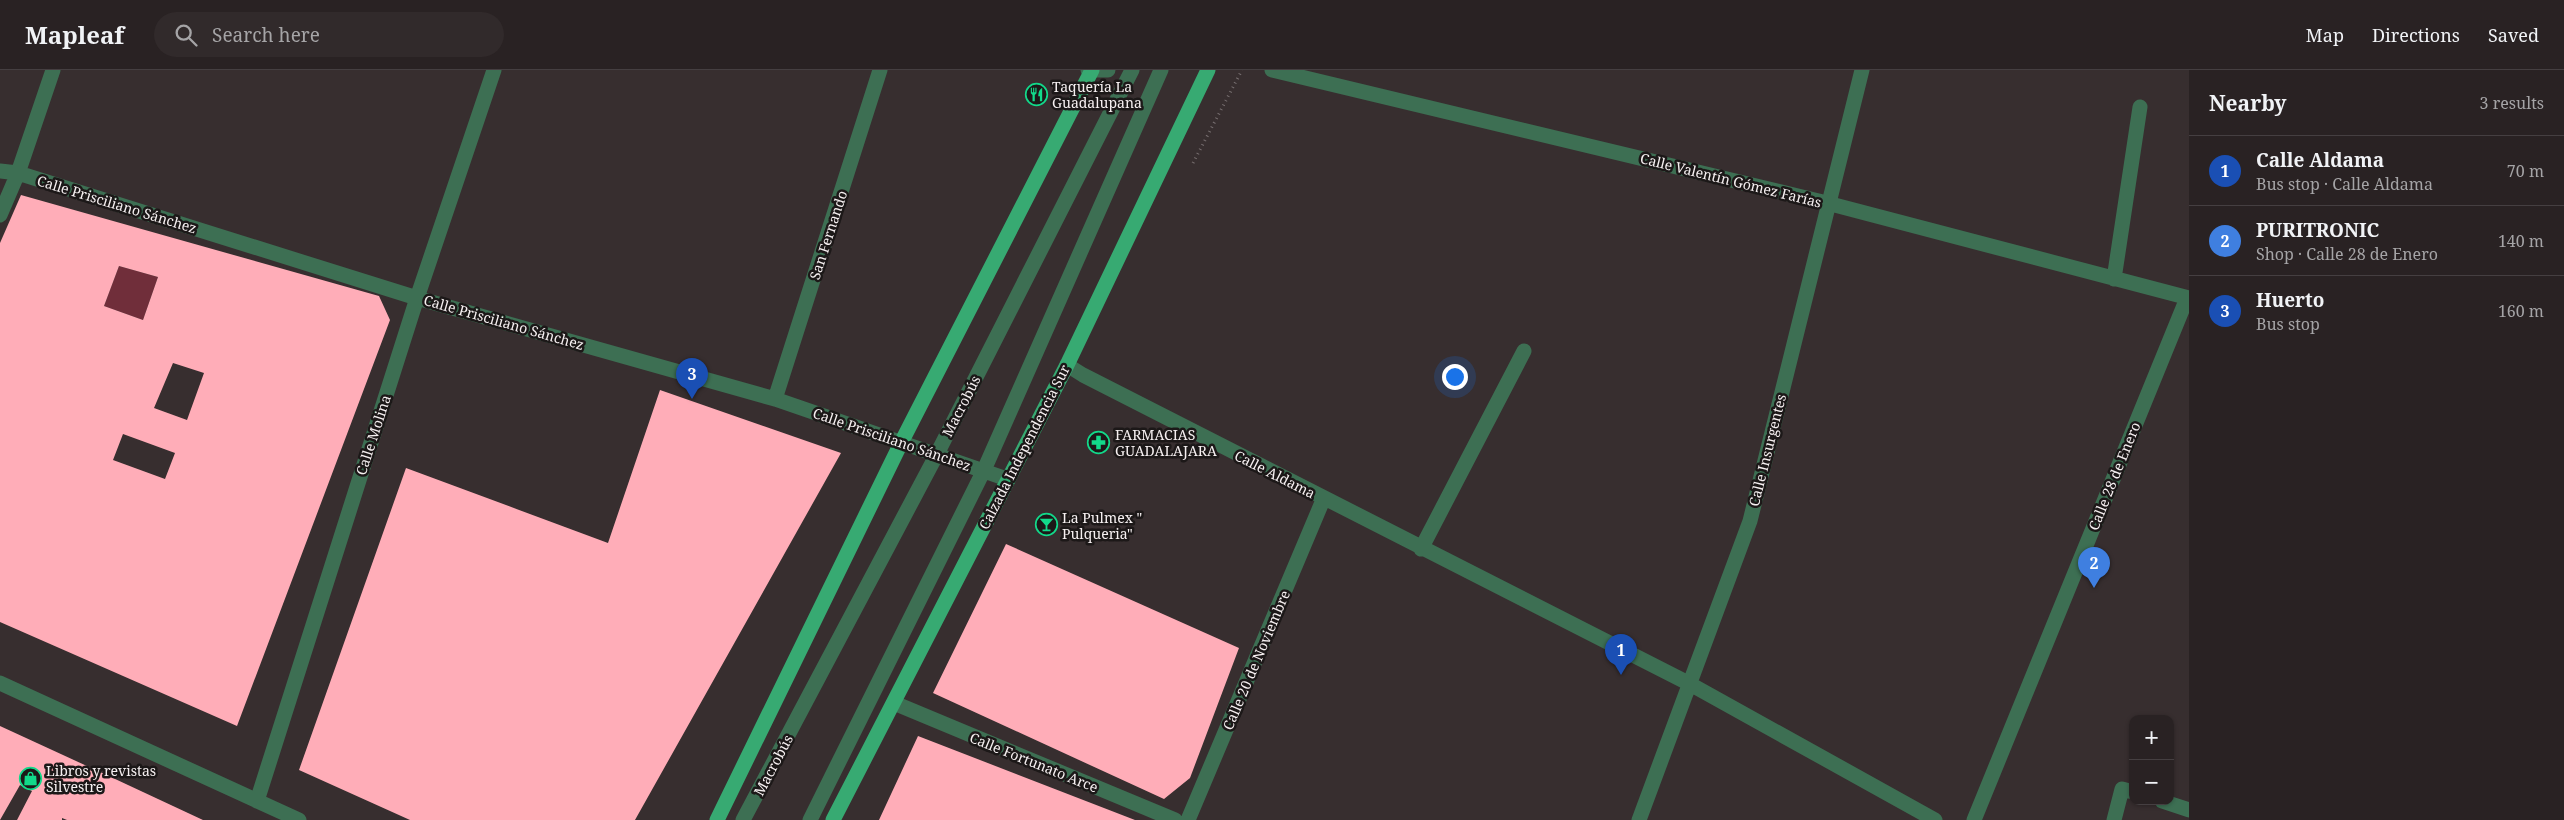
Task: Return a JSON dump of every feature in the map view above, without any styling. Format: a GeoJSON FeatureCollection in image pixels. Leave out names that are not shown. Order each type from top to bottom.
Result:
{"type":"FeatureCollection","features":[{"type":"Feature","properties":{"kind":"main road"},"geometry":{"type":"LineString","coordinates":[[717,820],[902,441],[1091,70]]}},
{"type":"Feature","properties":{"kind":"main road","name":"Calzada Independencia Sur"},"geometry":{"type":"LineString","coordinates":[[833,820],[1067,365],[1208,70]]}},
{"type":"Feature","properties":{"kind":"street"},"geometry":{"type":"LineString","coordinates":[[0,215],[18,173],[53,70]]}},
{"type":"Feature","properties":{"kind":"street","name":"Calle Molina"},"geometry":{"type":"LineString","coordinates":[[257,801],[417,298],[494,70]]}},
{"type":"Feature","properties":{"kind":"street","name":"San Fernando"},"geometry":{"type":"LineString","coordinates":[[775,399],[880,70]]}},
{"type":"Feature","properties":{"kind":"street"},"geometry":{"type":"LineString","coordinates":[[1091,70],[1108,70]]}},
{"type":"Feature","properties":{"kind":"street","name":"Macrobús"},"geometry":{"type":"LineString","coordinates":[[744,820],[937,454],[1132,70]]}},
{"type":"Feature","properties":{"kind":"street"},"geometry":{"type":"LineString","coordinates":[[810,820],[984,470],[1161,70]]}},
{"type":"Feature","properties":{"kind":"street","name":"Calle Valentín Gómez Farías"},"geometry":{"type":"LineString","coordinates":[[1272,70],[1827,203],[2188,298]]}},
{"type":"Feature","properties":{"kind":"street","name":"Calle Insurgentes"},"geometry":{"type":"LineString","coordinates":[[1639,820],[1750,521],[1827,203],[1862,70]]}},
{"type":"Feature","properties":{"kind":"street"},"geometry":{"type":"LineString","coordinates":[[2114,279],[2140,107]]}},
{"type":"Feature","properties":{"kind":"street","name":"Calle Prisciliano Sánchez"},"geometry":{"type":"LineString","coordinates":[[0,171],[18,173],[417,298],[775,399],[902,441],[1007,479]]}},
{"type":"Feature","properties":{"kind":"street","name":"Calle 28 de Enero"},"geometry":{"type":"LineString","coordinates":[[1974,820],[2188,298]]}},
{"type":"Feature","properties":{"kind":"street"},"geometry":{"type":"LineString","coordinates":[[1421,549],[1524,351]]}},
{"type":"Feature","properties":{"kind":"street","name":"Calle Aldama"},"geometry":{"type":"LineString","coordinates":[[1067,365],[1083,376],[1323,500],[1690,684],[1935,820]]}},
{"type":"Feature","properties":{"kind":"street","name":"Calle 20 de Noviembre"},"geometry":{"type":"LineString","coordinates":[[1188,820],[1323,500]]}},
{"type":"Feature","properties":{"kind":"street"},"geometry":{"type":"LineString","coordinates":[[0,683],[299,820]]}},
{"type":"Feature","properties":{"kind":"street","name":"Calle Fortunato Arce"},"geometry":{"type":"LineString","coordinates":[[894,703],[1175,820]]}},
{"type":"Feature","properties":{"kind":"street"},"geometry":{"type":"LineString","coordinates":[[2114,820],[2122,789],[2129,791]]}},
{"type":"Feature","properties":{"kind":"street"},"geometry":{"type":"LineString","coordinates":[[2174,805],[2189,810]]}},
{"type":"Feature","properties":{"kind":"shaded area"},"geometry":{"type":"Polygon","coordinates":[[[119,266],[158,277],[143,320],[104,306],[119,266]]]}},
{"type":"Feature","properties":{"kind":"building"},"geometry":{"type":"Polygon","coordinates":[[[21,195],[379,296],[390,320],[237,726],[0,622],[0,243],[21,195]],[[119,266],[104,306],[143,320],[158,277],[119,266]],[[173,363],[154,408],[187,420],[204,373],[173,363]],[[123,434],[113,460],[165,479],[175,453],[123,434]]]}},
{"type":"Feature","properties":{"kind":"building"},"geometry":{"type":"Polygon","coordinates":[[[660,390],[841,453],[635,820],[410,820],[299,770],[406,468],[608,543],[660,390]]]}},
{"type":"Feature","properties":{"kind":"building"},"geometry":{"type":"Polygon","coordinates":[[[1006,544],[1239,648],[1190,778],[1164,799],[933,693],[1006,544]]]}},
{"type":"Feature","properties":{"kind":"building"},"geometry":{"type":"Polygon","coordinates":[[[0,726],[203,820],[67,820],[62,818],[62,820],[17,820],[32,791],[20,785],[0,820],[0,726]]]}},
{"type":"Feature","properties":{"kind":"building"},"geometry":{"type":"Polygon","coordinates":[[[918,736],[1135,820],[879,820],[918,736]]]}},
{"type":"Feature","properties":{"kind":"place","name":"Taquería La Guadalupana"},"geometry":{"type":"Point","coordinates":[1036,94]}},
{"type":"Feature","properties":{"kind":"place","name":"Huerto"},"geometry":{"type":"Point","coordinates":[692,399]}},
{"type":"Feature","properties":{"kind":"place","name":"FARMACIAS GUADALAJARA"},"geometry":{"type":"Point","coordinates":[1099,442]}},
{"type":"Feature","properties":{"kind":"place","name":"La Pulmex \" Pulqueria\""},"geometry":{"type":"Point","coordinates":[1046,525]}},
{"type":"Feature","properties":{"kind":"place","name":"PURITRONIC"},"geometry":{"type":"Point","coordinates":[2094,588]}},
{"type":"Feature","properties":{"kind":"place","name":"Calle Aldama"},"geometry":{"type":"Point","coordinates":[1621,675]}},
{"type":"Feature","properties":{"kind":"place","name":"Libros y revistas Silvestre"},"geometry":{"type":"Point","coordinates":[30,778]}}]}
